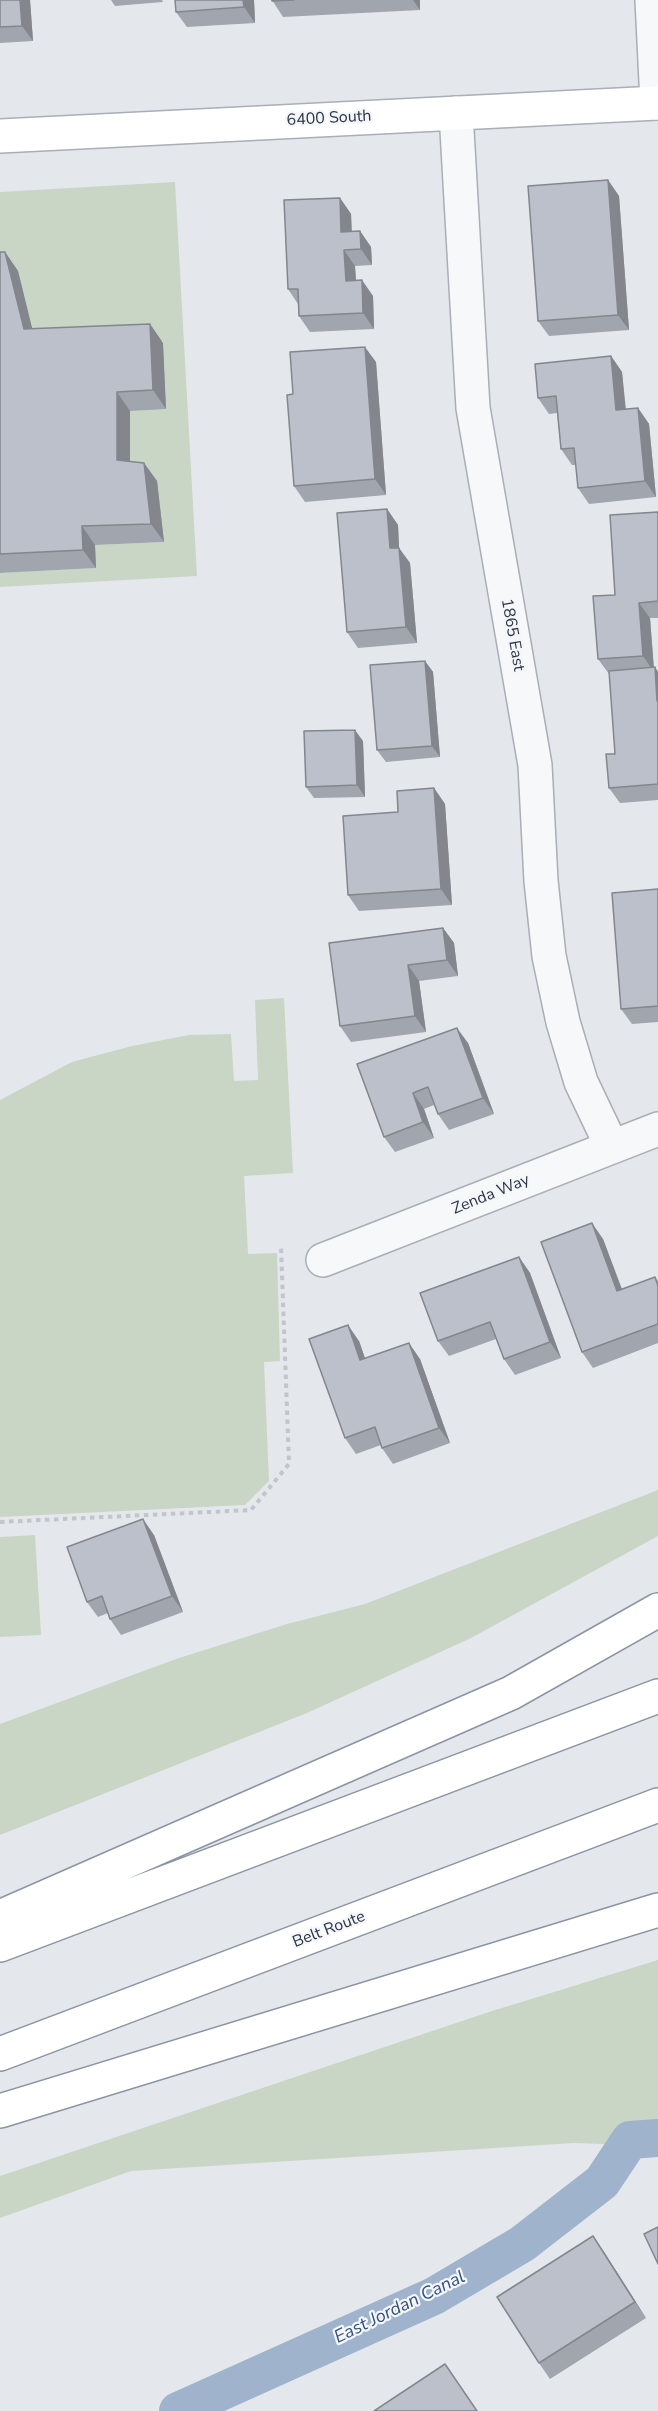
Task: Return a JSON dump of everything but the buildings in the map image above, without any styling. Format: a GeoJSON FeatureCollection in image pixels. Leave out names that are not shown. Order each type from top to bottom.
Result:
{"type":"FeatureCollection","features":[{"type":"Feature","properties":{"kind":"main road","name":"6400 South"},"geometry":{"type":"LineString","coordinates":[[0,136],[657,103]]}},
{"type":"Feature","properties":{"kind":"main road"},"geometry":{"type":"LineString","coordinates":[[0,1917],[511,1693],[658,1610]]}},
{"type":"Feature","properties":{"kind":"main road"},"geometry":{"type":"LineString","coordinates":[[0,1945],[658,1696]]}},
{"type":"Feature","properties":{"kind":"main road","name":"Belt Route"},"geometry":{"type":"LineString","coordinates":[[0,2054],[658,1805]]}},
{"type":"Feature","properties":{"kind":"main road"},"geometry":{"type":"LineString","coordinates":[[0,2111],[658,1911]]}},
{"type":"Feature","properties":{"kind":"street"},"geometry":{"type":"LineString","coordinates":[[652,0],[657,103]]}},
{"type":"Feature","properties":{"kind":"street","name":"1865 East"},"geometry":{"type":"LineString","coordinates":[[456,113],[472,408],[535,765],[541,881],[549,956],[581,1082],[612,1147]]}},
{"type":"Feature","properties":{"kind":"street","name":"Zenda Way"},"geometry":{"type":"LineString","coordinates":[[323,1260],[658,1129]]}},
{"type":"Feature","properties":{"kind":"path"},"geometry":{"type":"LineString","coordinates":[[0,1522],[251,1510],[289,1464],[281,1246]]}},
{"type":"Feature","properties":{"kind":"green space"},"geometry":{"type":"Polygon","coordinates":[[[175,182],[197,576],[0,587],[0,573],[96,568],[95,545],[164,542],[130,479],[130,411],[166,408],[163,341],[37,348],[0,271],[0,192],[175,182]]]}},
{"type":"Feature","properties":{"kind":"green space"},"geometry":{"type":"Polygon","coordinates":[[[284,998],[293,1173],[244,1176],[248,1254],[277,1253],[280,1361],[264,1362],[269,1481],[245,1505],[0,1517],[0,1100],[72,1062],[132,1046],[189,1035],[231,1034],[234,1081],[258,1080],[255,1000],[284,998]]]}},
{"type":"Feature","properties":{"kind":"green space"},"geometry":{"type":"Polygon","coordinates":[[[658,1490],[658,1536],[471,1638],[307,1713],[0,1835],[0,1724],[176,1659],[287,1624],[365,1604],[658,1490]]]}},
{"type":"Feature","properties":{"kind":"green space"},"geometry":{"type":"Polygon","coordinates":[[[35,1535],[41,1635],[0,1637],[0,1537],[35,1535]]]}},
{"type":"Feature","properties":{"kind":"green space"},"geometry":{"type":"Polygon","coordinates":[[[658,1960],[658,2146],[574,2143],[131,2171],[0,2218],[0,2176],[489,2012],[658,1960]]]}},
{"type":"Feature","properties":{"kind":"waterway","name":"East Jordan Canal"},"geometry":{"type":"LineString","coordinates":[[178,2411],[434,2296],[522,2244],[602,2182],[630,2140],[658,2138]]}}]}
